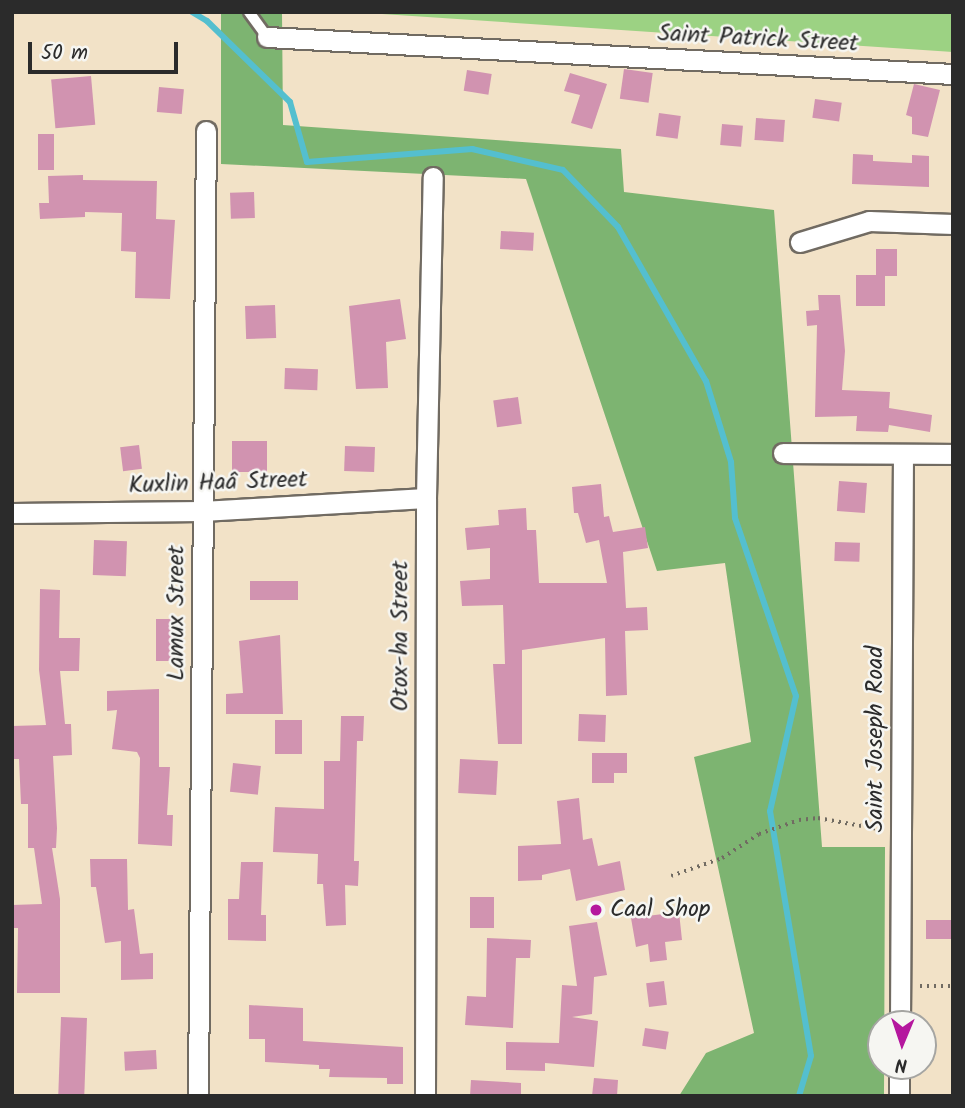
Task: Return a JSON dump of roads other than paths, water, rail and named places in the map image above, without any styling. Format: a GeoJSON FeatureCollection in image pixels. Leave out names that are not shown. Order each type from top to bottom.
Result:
{"type":"FeatureCollection","features":[{"type":"Feature","properties":{"kind":"street","name":"Saint Patrick Street"},"geometry":{"type":"LineString","coordinates":[[267,37],[953,74]]}},
{"type":"Feature","properties":{"kind":"street","name":"Lamux Street"},"geometry":{"type":"LineString","coordinates":[[198,1096],[206,131]]}},
{"type":"Feature","properties":{"kind":"street","name":"Otox-ha Street"},"geometry":{"type":"LineString","coordinates":[[425,1096],[426,498],[433,177]]}},
{"type":"Feature","properties":{"kind":"street"},"geometry":{"type":"LineString","coordinates":[[800,242],[869,221],[953,224]]}},
{"type":"Feature","properties":{"kind":"street"},"geometry":{"type":"LineString","coordinates":[[783,453],[953,454]]}},
{"type":"Feature","properties":{"kind":"street","name":"Saint Joseph Road"},"geometry":{"type":"LineString","coordinates":[[900,1010],[903,454]]}},
{"type":"Feature","properties":{"kind":"street","name":"Kuxlin Haâ Street"},"geometry":{"type":"LineString","coordinates":[[12,513],[202,511],[426,498]]}},
{"type":"Feature","properties":{"kind":"lane"},"geometry":{"type":"LineString","coordinates":[[249,12],[267,37]]}},
{"type":"Feature","properties":{"kind":"waterway"},"geometry":{"type":"LineString","coordinates":[[192,12],[207,21],[290,102],[307,162],[472,149],[563,170],[618,227],[706,381],[731,462],[735,518],[796,696],[770,811],[811,1056],[799,1096]]}},
{"type":"Feature","properties":{"kind":"place","name":"Caal Shop"},"geometry":{"type":"Point","coordinates":[596,910]}}]}
